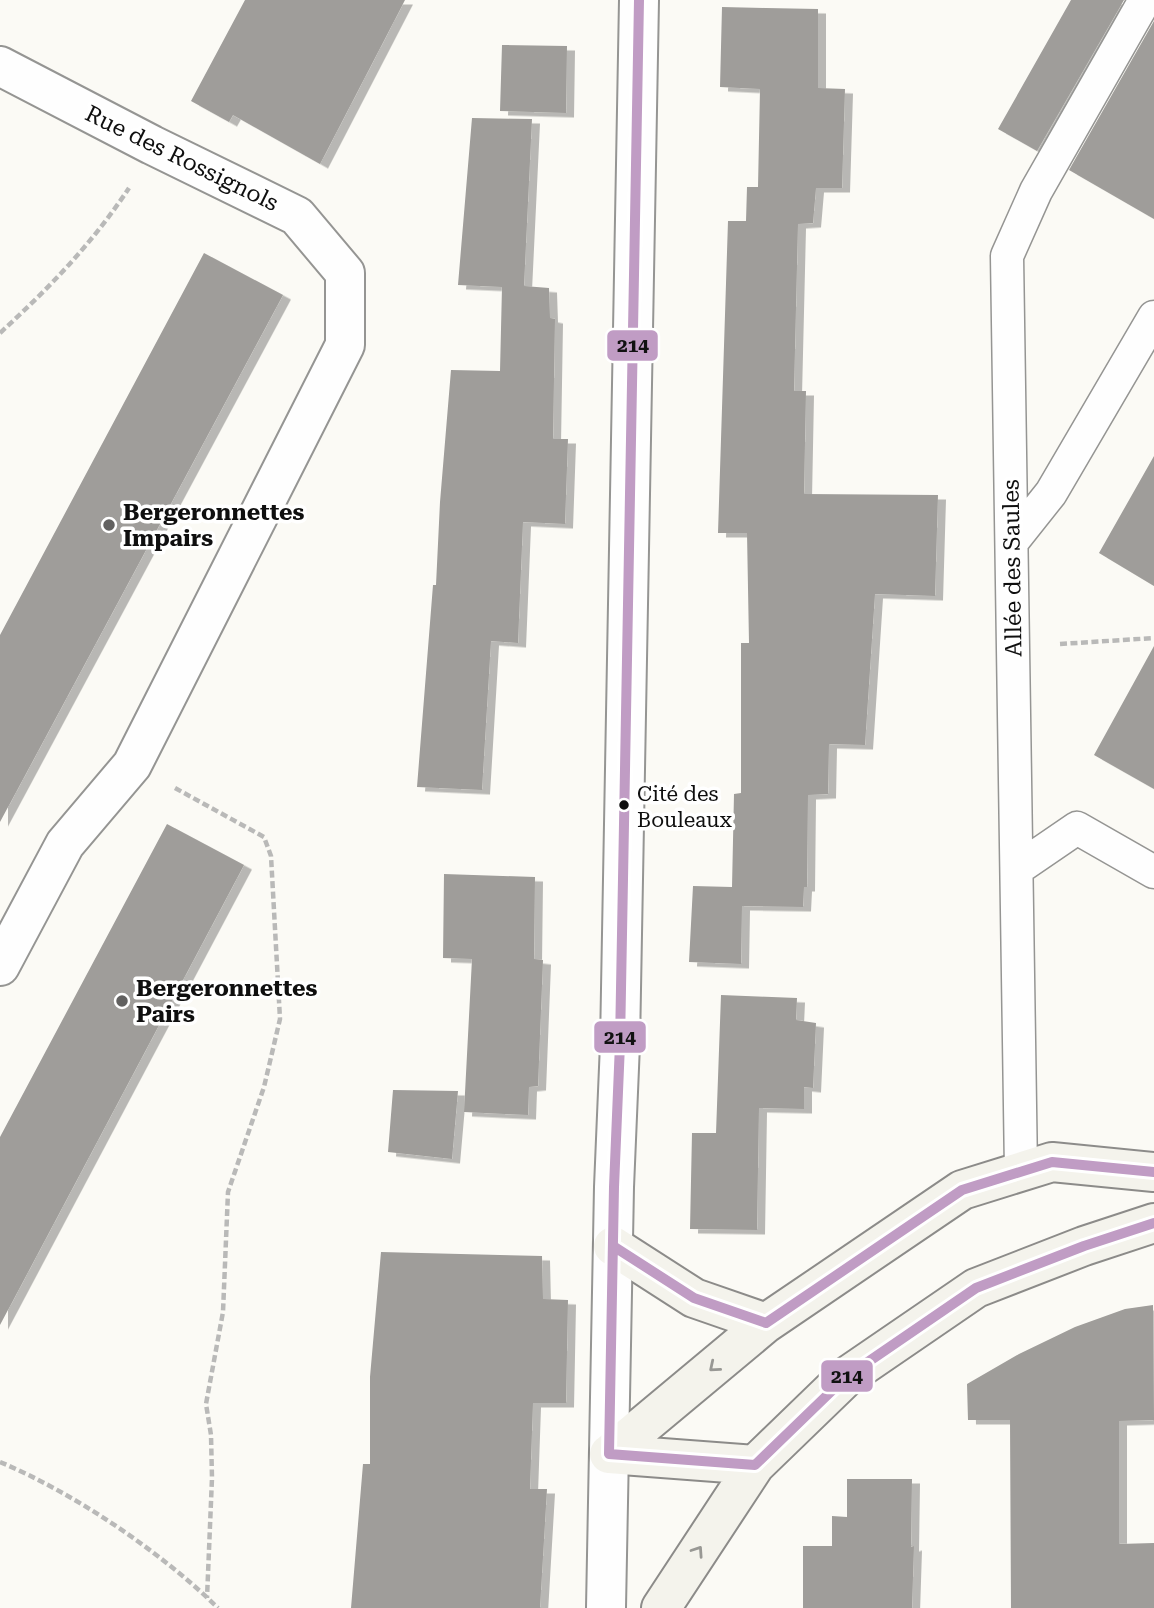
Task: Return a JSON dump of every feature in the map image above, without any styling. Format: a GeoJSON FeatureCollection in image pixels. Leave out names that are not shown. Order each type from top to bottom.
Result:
{"type":"FeatureCollection","features":[{"type":"Feature","properties":{"kind":"street"},"geometry":{"type":"LineString","coordinates":[[606,1608],[620,1044],[639,0]]}},
{"type":"Feature","properties":{"kind":"street","name":"Rue des Rossignols"},"geometry":{"type":"LineString","coordinates":[[0,66],[152,145],[297,215],[345,273],[345,345],[132,765]]}},
{"type":"Feature","properties":{"kind":"street"},"geometry":{"type":"LineString","coordinates":[[0,967],[65,844],[132,765]]}},
{"type":"Feature","properties":{"kind":"street"},"geometry":{"type":"LineString","coordinates":[[609,1454],[766,1323],[962,1190],[1052,1162],[1154,1172]]}},
{"type":"Feature","properties":{"kind":"street"},"geometry":{"type":"LineString","coordinates":[[661,1608],[755,1465],[846,1377],[976,1288],[1084,1246],[1154,1223]]}},
{"type":"Feature","properties":{"kind":"street"},"geometry":{"type":"LineString","coordinates":[[613,1246],[694,1298],[766,1323]]}},
{"type":"Feature","properties":{"kind":"street"},"geometry":{"type":"LineString","coordinates":[[609,1454],[755,1465]]}},
{"type":"Feature","properties":{"kind":"lane","name":"Allée des Saules"},"geometry":{"type":"LineString","coordinates":[[1021,1171],[1007,256],[1036,191],[1145,0]]}},
{"type":"Feature","properties":{"kind":"lane"},"geometry":{"type":"LineString","coordinates":[[1012,542],[1051,493],[1154,317]]}},
{"type":"Feature","properties":{"kind":"lane"},"geometry":{"type":"LineString","coordinates":[[1017,869],[1077,828],[1154,872]]}},
{"type":"Feature","properties":{"kind":"path"},"geometry":{"type":"LineString","coordinates":[[0,333],[51,285],[103,227],[129,188],[152,145]]}},
{"type":"Feature","properties":{"kind":"path"},"geometry":{"type":"LineString","coordinates":[[1013,646],[1154,638]]}},
{"type":"Feature","properties":{"kind":"path"},"geometry":{"type":"LineString","coordinates":[[132,765],[264,837],[271,856],[281,1019],[264,1087],[228,1192],[223,1312],[206,1404],[211,1435],[212,1478],[207,1598]]}},
{"type":"Feature","properties":{"kind":"path"},"geometry":{"type":"LineString","coordinates":[[0,1462],[91,1510],[190,1581],[218,1608]]}},
{"type":"Feature","properties":{"kind":"building"},"geometry":{"type":"Polygon","coordinates":[[[245,0],[405,0],[320,164],[233,115],[229,122],[191,101],[245,0]]]}},
{"type":"Feature","properties":{"kind":"building"},"geometry":{"type":"Polygon","coordinates":[[[1071,0],[1124,0],[1037,151],[998,129],[1071,0]]]}},
{"type":"Feature","properties":{"kind":"building"},"geometry":{"type":"Polygon","coordinates":[[[722,7],[818,9],[818,88],[845,89],[842,188],[816,188],[813,223],[798,224],[794,391],[806,391],[804,494],[938,495],[935,596],[875,594],[865,745],[829,744],[828,794],[808,795],[807,887],[804,887],[803,907],[742,906],[741,964],[689,962],[693,886],[732,887],[734,794],[741,793],[741,643],[749,643],[747,533],[718,533],[728,221],[746,221],[747,187],[758,187],[760,89],[720,87],[722,7]]]}},
{"type":"Feature","properties":{"kind":"building"},"geometry":{"type":"Polygon","coordinates":[[[1154,21],[1154,219],[1069,170],[1154,21]]]}},
{"type":"Feature","properties":{"kind":"building"},"geometry":{"type":"Polygon","coordinates":[[[502,45],[567,46],[566,113],[500,111],[502,45]]]}},
{"type":"Feature","properties":{"kind":"building"},"geometry":{"type":"Polygon","coordinates":[[[472,118],[532,119],[524,286],[549,288],[550,318],[555,319],[553,439],[568,439],[565,524],[523,522],[518,643],[491,641],[482,790],[417,787],[433,585],[436,585],[451,370],[500,371],[502,287],[458,285],[472,118]]]}},
{"type":"Feature","properties":{"kind":"building","name":"Bergeronnettes Impairs"},"geometry":{"type":"Polygon","coordinates":[[[204,253],[283,295],[0,822],[0,635],[204,253]]]}},
{"type":"Feature","properties":{"kind":"building"},"geometry":{"type":"Polygon","coordinates":[[[1154,456],[1154,586],[1099,553],[1154,456]]]}},
{"type":"Feature","properties":{"kind":"building"},"geometry":{"type":"Polygon","coordinates":[[[1154,646],[1154,789],[1094,755],[1154,646]]]}},
{"type":"Feature","properties":{"kind":"building","name":"Bergeronnettes Pairs"},"geometry":{"type":"Polygon","coordinates":[[[167,824],[244,865],[0,1325],[0,1137],[167,824]]]}},
{"type":"Feature","properties":{"kind":"building"},"geometry":{"type":"Polygon","coordinates":[[[444,874],[535,877],[534,959],[543,960],[538,1086],[529,1087],[528,1115],[464,1112],[472,959],[443,958],[444,874]]]}},
{"type":"Feature","properties":{"kind":"building"},"geometry":{"type":"Polygon","coordinates":[[[721,995],[797,998],[796,1020],[816,1023],[813,1088],[804,1087],[804,1109],[759,1108],[757,1230],[690,1229],[692,1133],[716,1133],[721,995]]]}},
{"type":"Feature","properties":{"kind":"building"},"geometry":{"type":"Polygon","coordinates":[[[393,1090],[458,1091],[452,1159],[388,1152],[393,1090]]]}},
{"type":"Feature","properties":{"kind":"building"},"geometry":{"type":"Polygon","coordinates":[[[381,1252],[542,1256],[543,1299],[568,1300],[566,1403],[533,1403],[530,1489],[547,1489],[540,1608],[351,1608],[363,1464],[370,1464],[370,1377],[381,1252]]]}},
{"type":"Feature","properties":{"kind":"building"},"geometry":{"type":"Polygon","coordinates":[[[1153,1305],[1154,1420],[1119,1421],[1119,1544],[1154,1543],[1154,1608],[1011,1608],[1010,1420],[968,1420],[967,1384],[1019,1354],[1075,1327],[1125,1309],[1153,1305]]]}},
{"type":"Feature","properties":{"kind":"building"},"geometry":{"type":"Polygon","coordinates":[[[847,1479],[912,1479],[912,1608],[803,1608],[803,1546],[832,1546],[832,1516],[847,1517],[847,1479]]]}},
{"type":"Feature","properties":{"kind":"transit line","name":"214"},"geometry":{"type":"LineString","coordinates":[[639,0],[620,1044],[614,1187],[609,1454],[755,1465],[846,1377],[976,1288],[1084,1246],[1154,1223]]}},
{"type":"Feature","properties":{"kind":"transit line","name":"214"},"geometry":{"type":"LineString","coordinates":[[613,1246],[694,1298],[766,1323],[962,1190],[1052,1162],[1154,1172]]}},
{"type":"Feature","properties":{"kind":"place","name":"Bergeronnettes Impairs"},"geometry":{"type":"Point","coordinates":[109,525]}},
{"type":"Feature","properties":{"kind":"place","name":"Cité des Bouleaux"},"geometry":{"type":"Point","coordinates":[624,805]}},
{"type":"Feature","properties":{"kind":"place","name":"Bergeronnettes Pairs"},"geometry":{"type":"Point","coordinates":[122,1001]}}]}
